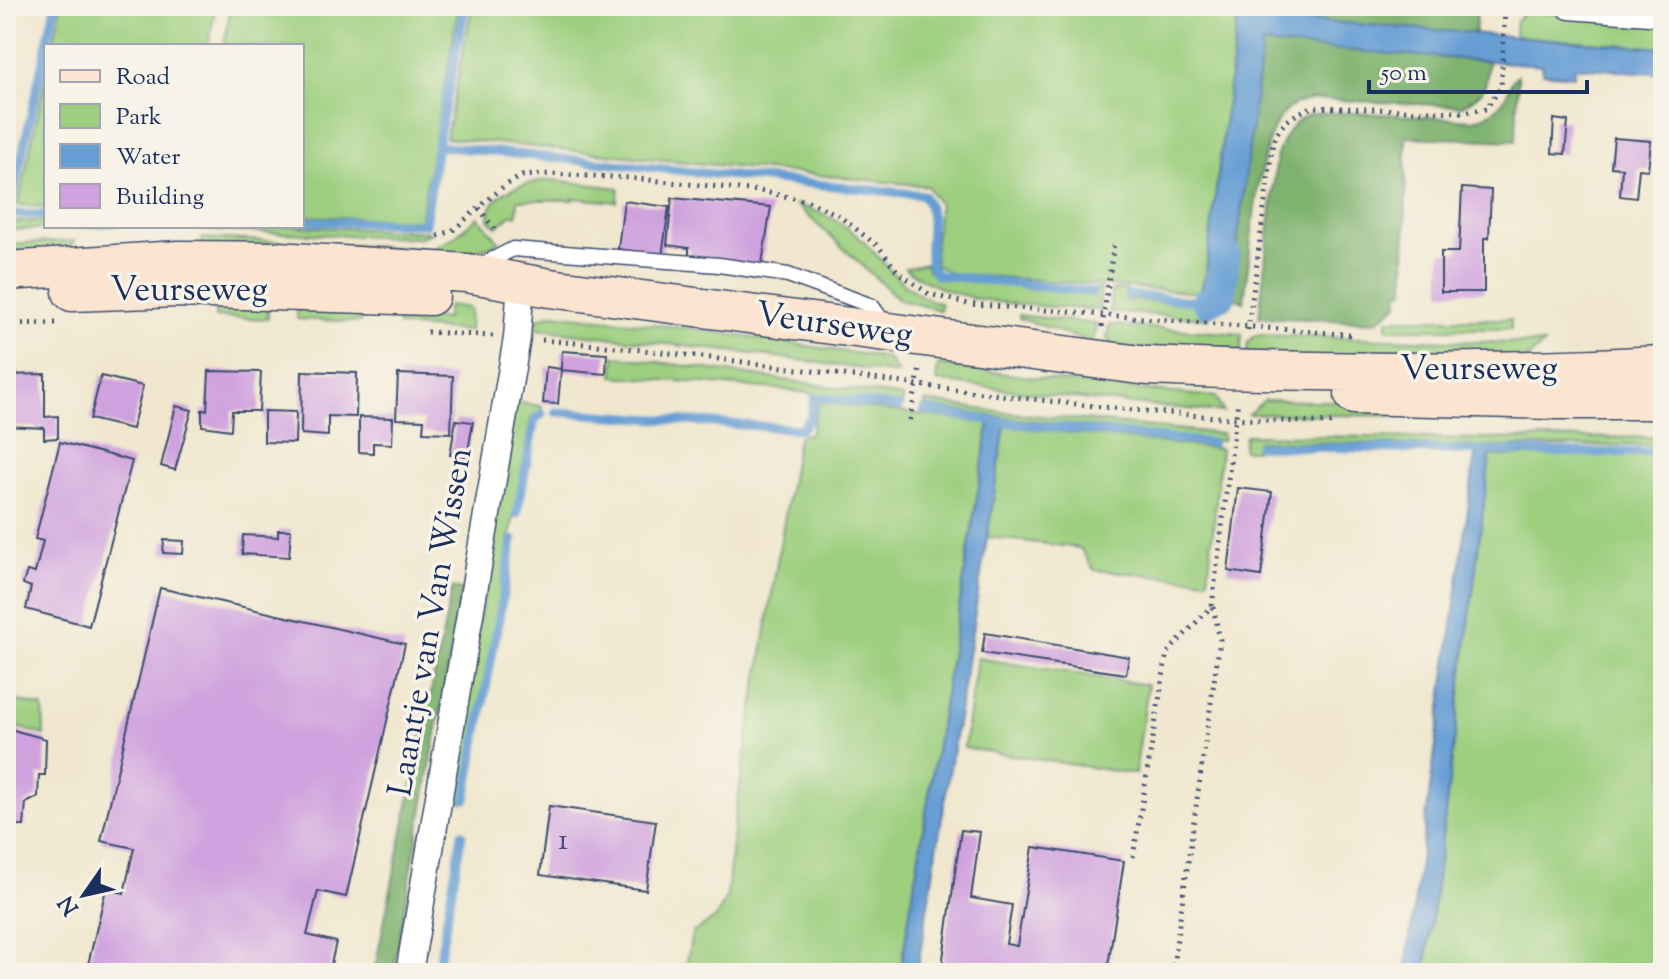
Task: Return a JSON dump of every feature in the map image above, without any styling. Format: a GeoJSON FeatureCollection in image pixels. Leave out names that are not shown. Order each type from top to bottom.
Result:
{"type":"FeatureCollection","features":[{"type":"Feature","properties":{"kind":"main road","name":"Veurseweg"},"geometry":{"type":"LineString","coordinates":[[6,271],[179,260],[278,261],[467,286]]}},
{"type":"Feature","properties":{"kind":"main road","name":"Veurseweg"},"geometry":{"type":"LineString","coordinates":[[6,295],[177,288],[467,286],[517,277],[904,356],[1239,392],[1663,400]]}},
{"type":"Feature","properties":{"kind":"main road","name":"Veurseweg"},"geometry":{"type":"LineString","coordinates":[[904,356],[1097,360],[1239,392],[1663,365]]}},
{"type":"Feature","properties":{"kind":"street"},"geometry":{"type":"LineString","coordinates":[[1570,6],[1663,13]]}},
{"type":"Feature","properties":{"kind":"street","name":"Laantje van Van Wissen"},"geometry":{"type":"LineString","coordinates":[[409,973],[517,338],[517,277]]}},
{"type":"Feature","properties":{"kind":"lane"},"geometry":{"type":"LineString","coordinates":[[517,277],[719,265],[788,275],[872,306],[904,356]]}},
{"type":"Feature","properties":{"kind":"path"},"geometry":{"type":"LineString","coordinates":[[1172,973],[1220,640],[1212,606],[1273,142],[1280,126],[1295,114],[1312,107],[1461,112],[1486,109],[1501,87],[1505,6]]}},
{"type":"Feature","properties":{"kind":"path","name":"Veurseweg"},"geometry":{"type":"LineString","coordinates":[[517,277],[479,208],[504,186],[522,176],[551,174],[629,178],[760,191],[808,201],[838,215],[879,247],[898,272],[929,294],[968,304],[1248,329],[1368,336]]}},
{"type":"Feature","properties":{"kind":"path"},"geometry":{"type":"LineString","coordinates":[[1097,360],[1114,242]]}},
{"type":"Feature","properties":{"kind":"path","name":"Veurseweg"},"geometry":{"type":"LineString","coordinates":[[517,338],[659,350],[904,356],[1135,412],[1239,392],[1348,423]]}},
{"type":"Feature","properties":{"kind":"path"},"geometry":{"type":"LineString","coordinates":[[904,356],[910,420]]}},
{"type":"Feature","properties":{"kind":"path"},"geometry":{"type":"LineString","coordinates":[[1133,857],[1167,653],[1212,606]]}},
{"type":"Feature","properties":{"kind":"green space"},"geometry":{"type":"Polygon","coordinates":[[[61,6],[216,6],[208,44],[53,44],[61,6]]]}},
{"type":"Feature","properties":{"kind":"green space"},"geometry":{"type":"Polygon","coordinates":[[[231,6],[459,6],[420,220],[304,216],[304,44],[224,44],[231,6]]]}},
{"type":"Feature","properties":{"kind":"green space"},"geometry":{"type":"Polygon","coordinates":[[[472,6],[1239,6],[1206,271],[1200,293],[950,273],[936,265],[934,254],[939,204],[927,186],[446,138],[472,6]]]}},
{"type":"Feature","properties":{"kind":"green space"},"geometry":{"type":"Polygon","coordinates":[[[1278,6],[1477,6],[1475,33],[1277,18],[1278,6]]]}},
{"type":"Feature","properties":{"kind":"green space"},"geometry":{"type":"Polygon","coordinates":[[[1526,12],[1663,23],[1663,48],[1515,36],[1516,20],[1526,12]]]}},
{"type":"Feature","properties":{"kind":"green space"},"geometry":{"type":"Polygon","coordinates":[[[1261,43],[1488,61],[1488,70],[1484,89],[1461,106],[1313,99],[1284,112],[1272,131],[1260,177],[1244,302],[1225,294],[1236,253],[1261,43]]]}},
{"type":"Feature","properties":{"kind":"green space"},"geometry":{"type":"Polygon","coordinates":[[[1518,75],[1516,141],[1406,137],[1405,291],[1399,292],[1398,304],[1376,322],[1259,317],[1277,155],[1296,123],[1306,116],[1337,113],[1474,120],[1499,106],[1518,75]]]}},
{"type":"Feature","properties":{"kind":"green space"},"geometry":{"type":"Polygon","coordinates":[[[44,85],[44,207],[18,205],[44,85]]]}},
{"type":"Feature","properties":{"kind":"green space"},"geometry":{"type":"Polygon","coordinates":[[[552,180],[619,188],[617,202],[573,198],[518,200],[517,215],[511,215],[497,227],[489,219],[496,200],[503,194],[522,185],[552,180]]]}},
{"type":"Feature","properties":{"kind":"green space"},"geometry":{"type":"Polygon","coordinates":[[[795,204],[827,216],[849,229],[903,283],[941,304],[940,310],[900,300],[795,204]]]}},
{"type":"Feature","properties":{"kind":"green space"},"geometry":{"type":"Polygon","coordinates":[[[478,217],[499,241],[489,247],[448,257],[201,257],[202,238],[433,249],[478,217]]]}},
{"type":"Feature","properties":{"kind":"green space"},"geometry":{"type":"Polygon","coordinates":[[[44,221],[44,228],[63,228],[6,230],[6,222],[44,221]]]}},
{"type":"Feature","properties":{"kind":"green space"},"geometry":{"type":"Polygon","coordinates":[[[304,227],[432,232],[419,238],[196,228],[304,227]]]}},
{"type":"Feature","properties":{"kind":"green space"},"geometry":{"type":"Polygon","coordinates":[[[75,241],[63,254],[6,264],[6,244],[75,241]]]}},
{"type":"Feature","properties":{"kind":"green space"},"geometry":{"type":"Polygon","coordinates":[[[926,263],[927,269],[937,278],[1093,296],[1095,288],[1101,288],[1099,310],[973,298],[926,281],[905,268],[926,263]]]}},
{"type":"Feature","properties":{"kind":"green space"},"geometry":{"type":"Polygon","coordinates":[[[1112,290],[1126,290],[1125,300],[1212,304],[1209,318],[1109,312],[1112,290]]]}},
{"type":"Feature","properties":{"kind":"green space"},"geometry":{"type":"Polygon","coordinates":[[[448,305],[470,308],[469,331],[399,326],[397,320],[400,315],[446,319],[448,305]]]}},
{"type":"Feature","properties":{"kind":"green space"},"geometry":{"type":"Polygon","coordinates":[[[215,308],[268,309],[268,319],[215,317],[215,308]]]}},
{"type":"Feature","properties":{"kind":"green space"},"geometry":{"type":"Polygon","coordinates":[[[297,309],[361,312],[360,322],[297,319],[297,309]]]}},
{"type":"Feature","properties":{"kind":"green space"},"geometry":{"type":"Polygon","coordinates":[[[551,314],[688,328],[887,358],[898,374],[529,328],[540,318],[551,314]]]}},
{"type":"Feature","properties":{"kind":"green space"},"geometry":{"type":"Polygon","coordinates":[[[1019,315],[1096,324],[1093,343],[1019,318],[1019,315]]]}},
{"type":"Feature","properties":{"kind":"green space"},"geometry":{"type":"Polygon","coordinates":[[[1387,319],[1511,319],[1511,329],[1387,329],[1387,319]]]}},
{"type":"Feature","properties":{"kind":"green space"},"geometry":{"type":"Polygon","coordinates":[[[1109,325],[1242,334],[1240,362],[1112,346],[1107,339],[1109,325]]]}},
{"type":"Feature","properties":{"kind":"green space"},"geometry":{"type":"Polygon","coordinates":[[[1255,335],[1544,344],[1526,360],[1246,361],[1248,342],[1255,335]]]}},
{"type":"Feature","properties":{"kind":"green space"},"geometry":{"type":"Polygon","coordinates":[[[615,356],[903,397],[902,405],[776,389],[613,376],[615,356]]]}},
{"type":"Feature","properties":{"kind":"green space"},"geometry":{"type":"Polygon","coordinates":[[[938,365],[1216,397],[1223,412],[936,381],[938,365]]]}},
{"type":"Feature","properties":{"kind":"green space"},"geometry":{"type":"Polygon","coordinates":[[[1265,400],[1663,408],[1572,418],[1248,414],[1265,400]]]}},
{"type":"Feature","properties":{"kind":"green space"},"geometry":{"type":"Polygon","coordinates":[[[925,401],[1000,412],[1223,434],[1222,441],[999,417],[925,406],[925,401]]]}},
{"type":"Feature","properties":{"kind":"green space"},"geometry":{"type":"Polygon","coordinates":[[[514,402],[542,406],[541,411],[531,418],[463,803],[454,798],[452,790],[514,402]]]}},
{"type":"Feature","properties":{"kind":"green space"},"geometry":{"type":"Polygon","coordinates":[[[819,402],[989,423],[900,973],[685,973],[692,933],[716,918],[727,896],[734,822],[798,437],[811,433],[819,402]]]}},
{"type":"Feature","properties":{"kind":"green space"},"geometry":{"type":"Polygon","coordinates":[[[1005,426],[1221,449],[1208,580],[1094,570],[1080,548],[987,537],[1005,426]]]}},
{"type":"Feature","properties":{"kind":"green space"},"geometry":{"type":"Polygon","coordinates":[[[1245,435],[1483,439],[1663,437],[1663,445],[1484,447],[1257,441],[1255,450],[1243,450],[1245,435]]]}},
{"type":"Feature","properties":{"kind":"green space"},"geometry":{"type":"Polygon","coordinates":[[[1663,455],[1663,973],[1425,973],[1490,456],[1663,455]]]}},
{"type":"Feature","properties":{"kind":"green space"},"geometry":{"type":"Polygon","coordinates":[[[452,588],[462,590],[393,973],[374,973],[452,588]]]}},
{"type":"Feature","properties":{"kind":"green space"},"geometry":{"type":"Polygon","coordinates":[[[977,658],[1148,685],[1135,774],[964,748],[977,658]]]}},
{"type":"Feature","properties":{"kind":"green space"},"geometry":{"type":"Polygon","coordinates":[[[6,698],[43,707],[44,735],[6,724],[6,698]]]}},
{"type":"Feature","properties":{"kind":"water"},"geometry":{"type":"Polygon","coordinates":[[[1239,6],[1278,6],[1277,18],[1663,48],[1663,74],[1575,67],[1574,76],[1542,73],[1542,65],[1262,44],[1236,253],[1225,294],[1200,293],[1206,271],[1239,6]]]}},
{"type":"Feature","properties":{"kind":"water"},"geometry":{"type":"Polygon","coordinates":[[[999,417],[1005,426],[917,973],[900,973],[989,423],[999,417]]]}},
{"type":"Feature","properties":{"kind":"water"},"geometry":{"type":"Polygon","coordinates":[[[1484,447],[1490,456],[1425,973],[1405,973],[1475,456],[1484,447]]]}},
{"type":"Feature","properties":{"kind":"building"},"geometry":{"type":"Polygon","coordinates":[[[1554,119],[1568,121],[1565,154],[1552,153],[1554,119]]]}},
{"type":"Feature","properties":{"kind":"building"},"geometry":{"type":"Polygon","coordinates":[[[1614,138],[1651,141],[1648,170],[1639,169],[1636,198],[1620,196],[1622,168],[1611,167],[1614,138]]]}},
{"type":"Feature","properties":{"kind":"building"},"geometry":{"type":"Polygon","coordinates":[[[1462,188],[1491,190],[1489,238],[1484,238],[1484,292],[1441,292],[1441,252],[1459,252],[1462,188]]]}},
{"type":"Feature","properties":{"kind":"building"},"geometry":{"type":"Polygon","coordinates":[[[672,198],[771,207],[760,276],[689,268],[689,248],[667,245],[672,198]]]}},
{"type":"Feature","properties":{"kind":"building"},"geometry":{"type":"Polygon","coordinates":[[[624,201],[669,207],[662,256],[618,249],[624,201]]]}},
{"type":"Feature","properties":{"kind":"building"},"geometry":{"type":"Polygon","coordinates":[[[562,351],[607,354],[606,374],[561,370],[558,404],[543,403],[546,367],[561,369],[562,351]]]}},
{"type":"Feature","properties":{"kind":"building"},"geometry":{"type":"Polygon","coordinates":[[[209,371],[261,372],[259,411],[232,411],[231,430],[202,426],[202,410],[207,410],[209,371]]]}},
{"type":"Feature","properties":{"kind":"building"},"geometry":{"type":"Polygon","coordinates":[[[302,371],[357,373],[356,417],[328,416],[328,436],[301,434],[302,371]]]}},
{"type":"Feature","properties":{"kind":"building"},"geometry":{"type":"Polygon","coordinates":[[[45,374],[45,417],[58,416],[58,438],[44,439],[44,428],[6,426],[6,375],[45,374]]]}},
{"type":"Feature","properties":{"kind":"building"},"geometry":{"type":"Polygon","coordinates":[[[398,374],[453,376],[451,433],[423,432],[424,420],[396,419],[398,374]]]}},
{"type":"Feature","properties":{"kind":"building"},"geometry":{"type":"Polygon","coordinates":[[[101,376],[143,386],[132,429],[90,419],[101,376]]]}},
{"type":"Feature","properties":{"kind":"building"},"geometry":{"type":"Polygon","coordinates":[[[176,406],[192,410],[175,470],[161,466],[176,406]]]}},
{"type":"Feature","properties":{"kind":"building"},"geometry":{"type":"Polygon","coordinates":[[[264,411],[296,412],[295,443],[264,442],[264,411]]]}},
{"type":"Feature","properties":{"kind":"building"},"geometry":{"type":"Polygon","coordinates":[[[359,417],[393,418],[392,444],[373,443],[373,453],[359,452],[359,417]]]}},
{"type":"Feature","properties":{"kind":"building"},"geometry":{"type":"Polygon","coordinates":[[[456,420],[473,422],[467,458],[450,455],[456,420]]]}},
{"type":"Feature","properties":{"kind":"building"},"geometry":{"type":"Polygon","coordinates":[[[60,442],[132,461],[89,626],[26,609],[31,587],[23,584],[27,571],[35,573],[43,541],[35,539],[60,442]]]}},
{"type":"Feature","properties":{"kind":"building"},"geometry":{"type":"Polygon","coordinates":[[[1238,488],[1272,492],[1261,576],[1228,571],[1238,488]]]}},
{"type":"Feature","properties":{"kind":"building"},"geometry":{"type":"Polygon","coordinates":[[[278,530],[291,530],[289,557],[242,554],[243,535],[278,537],[278,530]]]}},
{"type":"Feature","properties":{"kind":"building"},"geometry":{"type":"Polygon","coordinates":[[[164,540],[184,541],[183,554],[163,553],[164,540]]]}},
{"type":"Feature","properties":{"kind":"building"},"geometry":{"type":"Polygon","coordinates":[[[160,588],[405,644],[346,897],[318,891],[307,935],[336,942],[329,973],[86,973],[106,889],[124,893],[134,848],[101,841],[160,588]]]}},
{"type":"Feature","properties":{"kind":"building"},"geometry":{"type":"Polygon","coordinates":[[[985,633],[1129,657],[1126,674],[982,653],[985,633]]]}},
{"type":"Feature","properties":{"kind":"building"},"geometry":{"type":"Polygon","coordinates":[[[6,728],[46,739],[45,775],[39,775],[38,797],[26,803],[24,826],[7,826],[6,728]]]}},
{"type":"Feature","properties":{"kind":"building"},"geometry":{"type":"Polygon","coordinates":[[[549,806],[656,821],[646,890],[540,875],[549,806]]]}},
{"type":"Feature","properties":{"kind":"building"},"geometry":{"type":"Polygon","coordinates":[[[961,830],[980,832],[971,898],[1012,905],[1006,944],[1017,946],[1033,847],[1124,861],[1107,973],[941,973],[961,830]]]}},
{"type":"Feature","properties":{"kind":"waterway"},"geometry":{"type":"LineString","coordinates":[[47,44],[55,6]]}},
{"type":"Feature","properties":{"kind":"waterway"},"geometry":{"type":"LineString","coordinates":[[304,221],[425,224],[465,6]]}},
{"type":"Feature","properties":{"kind":"waterway"},"geometry":{"type":"LineString","coordinates":[[44,56],[9,214],[44,215]]}},
{"type":"Feature","properties":{"kind":"waterway"},"geometry":{"type":"LineString","coordinates":[[437,146],[923,195],[931,216],[930,258],[937,275],[1093,292]]}},
{"type":"Feature","properties":{"kind":"waterway"},"geometry":{"type":"LineString","coordinates":[[1207,302],[1221,295],[1225,254]]}},
{"type":"Feature","properties":{"kind":"waterway"},"geometry":{"type":"LineString","coordinates":[[1129,295],[1207,302]]}},
{"type":"Feature","properties":{"kind":"waterway"},"geometry":{"type":"LineString","coordinates":[[556,412],[801,429],[811,417],[815,397],[899,407]]}},
{"type":"Feature","properties":{"kind":"waterway"},"geometry":{"type":"LineString","coordinates":[[924,410],[1001,422],[1212,443]]}},
{"type":"Feature","properties":{"kind":"waterway"},"geometry":{"type":"LineString","coordinates":[[517,514],[535,419],[542,414]]}},
{"type":"Feature","properties":{"kind":"waterway"},"geometry":{"type":"LineString","coordinates":[[1259,446],[1663,452]]}},
{"type":"Feature","properties":{"kind":"waterway"},"geometry":{"type":"LineString","coordinates":[[466,799],[513,540]]}},
{"type":"Feature","properties":{"kind":"waterway"},"geometry":{"type":"LineString","coordinates":[[437,973],[462,834]]}}]}
